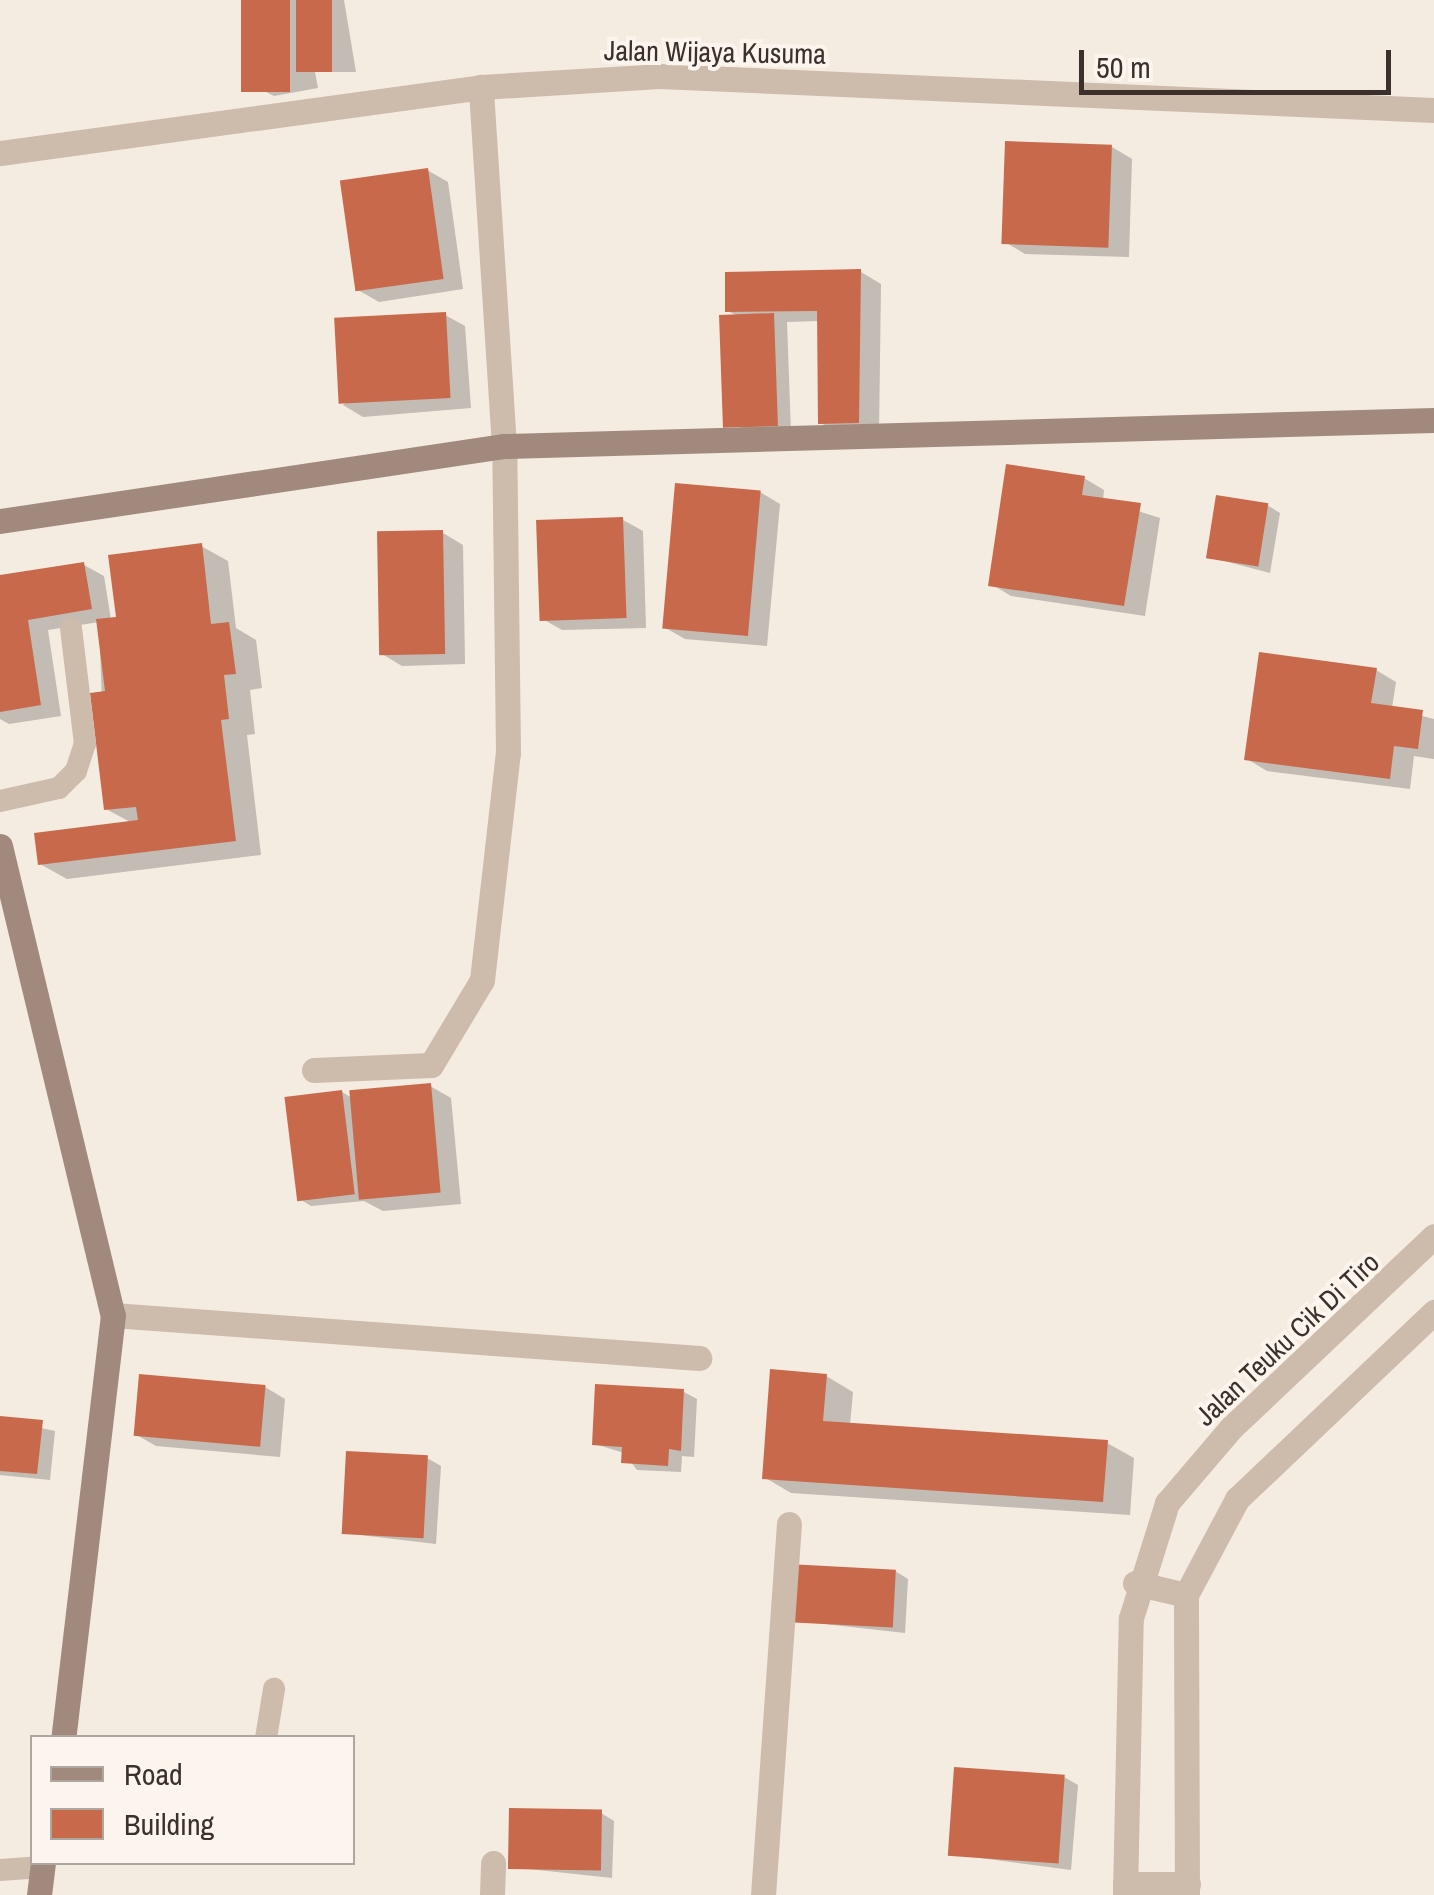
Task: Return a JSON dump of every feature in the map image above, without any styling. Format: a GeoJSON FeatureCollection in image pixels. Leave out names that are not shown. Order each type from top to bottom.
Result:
{"type":"FeatureCollection","features":[{"type":"Feature","properties":{"kind":"street","name":"Jalan Wijaya Kusuma"},"geometry":{"type":"LineString","coordinates":[[0,153],[481,86],[659,76],[1434,110]]}},
{"type":"Feature","properties":{"kind":"street"},"geometry":{"type":"LineString","coordinates":[[314,1070],[431,1065],[482,980],[508,753],[504,446],[481,86]]}},
{"type":"Feature","properties":{"kind":"street"},"geometry":{"type":"LineString","coordinates":[[0,521],[504,446],[1434,420]]}},
{"type":"Feature","properties":{"kind":"street"},"geometry":{"type":"LineString","coordinates":[[0,846],[113,1315],[62,1735]]}},
{"type":"Feature","properties":{"kind":"street","name":"Jalan Teuku Cik Di Tiro"},"geometry":{"type":"LineString","coordinates":[[1125,1889],[1135,1583],[1167,1503],[1231,1428],[1429,1252]]}},
{"type":"Feature","properties":{"kind":"street"},"geometry":{"type":"LineString","coordinates":[[1125,1889],[1187,1889],[1186,1595],[1237,1499],[1434,1312]]}},
{"type":"Feature","properties":{"kind":"street"},"geometry":{"type":"LineString","coordinates":[[113,1315],[699,1358]]}},
{"type":"Feature","properties":{"kind":"street"},"geometry":{"type":"LineString","coordinates":[[764,1895],[789,1524]]}},
{"type":"Feature","properties":{"kind":"street"},"geometry":{"type":"LineString","coordinates":[[1135,1583],[1186,1595]]}},
{"type":"Feature","properties":{"kind":"street"},"geometry":{"type":"LineString","coordinates":[[492,1895],[493,1863]]}},
{"type":"Feature","properties":{"kind":"street"},"geometry":{"type":"LineString","coordinates":[[39,1895],[42,1865]]}},
{"type":"Feature","properties":{"kind":"lane"},"geometry":{"type":"LineString","coordinates":[[0,801],[59,788],[76,770],[85,744],[71,628]]}},
{"type":"Feature","properties":{"kind":"lane"},"geometry":{"type":"LineString","coordinates":[[266,1735],[274,1689]]}},
{"type":"Feature","properties":{"kind":"lane"},"geometry":{"type":"LineString","coordinates":[[0,1870],[35,1865]]}},
{"type":"Feature","properties":{"kind":"building"},"geometry":{"type":"Polygon","coordinates":[[[241,0],[290,0],[290,92],[241,92],[241,0]]]}},
{"type":"Feature","properties":{"kind":"building"},"geometry":{"type":"Polygon","coordinates":[[[296,0],[332,0],[332,72],[296,72],[296,0]]]}},
{"type":"Feature","properties":{"kind":"building"},"geometry":{"type":"Polygon","coordinates":[[[1005,141],[1112,145],[1108,248],[1001,244],[1005,141]]]}},
{"type":"Feature","properties":{"kind":"building"},"geometry":{"type":"Polygon","coordinates":[[[428,168],[444,279],[355,291],[340,180],[428,168]]]}},
{"type":"Feature","properties":{"kind":"building"},"geometry":{"type":"Polygon","coordinates":[[[861,269],[859,423],[818,424],[817,311],[725,312],[725,272],[861,269]]]}},
{"type":"Feature","properties":{"kind":"building"},"geometry":{"type":"Polygon","coordinates":[[[446,312],[451,398],[339,404],[334,318],[446,312]]]}},
{"type":"Feature","properties":{"kind":"building"},"geometry":{"type":"Polygon","coordinates":[[[774,313],[778,426],[723,428],[719,315],[774,313]]]}},
{"type":"Feature","properties":{"kind":"building"},"geometry":{"type":"Polygon","coordinates":[[[1006,464],[1085,476],[1082,495],[1141,503],[1124,606],[988,586],[1006,464]]]}},
{"type":"Feature","properties":{"kind":"building"},"geometry":{"type":"Polygon","coordinates":[[[675,483],[761,490],[748,636],[662,628],[675,483]]]}},
{"type":"Feature","properties":{"kind":"building"},"geometry":{"type":"Polygon","coordinates":[[[1216,495],[1268,503],[1258,567],[1206,558],[1216,495]]]}},
{"type":"Feature","properties":{"kind":"building"},"geometry":{"type":"Polygon","coordinates":[[[623,517],[627,618],[540,621],[536,520],[623,517]]]}},
{"type":"Feature","properties":{"kind":"building"},"geometry":{"type":"Polygon","coordinates":[[[443,530],[445,654],[379,655],[377,531],[443,530]]]}},
{"type":"Feature","properties":{"kind":"building"},"geometry":{"type":"Polygon","coordinates":[[[202,543],[211,624],[229,622],[236,674],[224,675],[229,719],[221,720],[236,841],[38,865],[34,833],[138,820],[136,807],[104,810],[90,693],[105,691],[96,619],[116,617],[108,555],[202,543]]]}},
{"type":"Feature","properties":{"kind":"building"},"geometry":{"type":"Polygon","coordinates":[[[84,562],[92,609],[28,620],[41,705],[0,712],[0,575],[84,562]]]}},
{"type":"Feature","properties":{"kind":"building"},"geometry":{"type":"Polygon","coordinates":[[[1259,652],[1377,668],[1371,703],[1423,710],[1418,749],[1394,746],[1390,779],[1244,760],[1259,652]]]}},
{"type":"Feature","properties":{"kind":"building"},"geometry":{"type":"Polygon","coordinates":[[[431,1083],[441,1193],[359,1200],[349,1090],[431,1083]]]}},
{"type":"Feature","properties":{"kind":"building"},"geometry":{"type":"Polygon","coordinates":[[[342,1090],[355,1194],[297,1201],[284,1097],[342,1090]]]}},
{"type":"Feature","properties":{"kind":"building"},"geometry":{"type":"Polygon","coordinates":[[[770,1369],[827,1374],[823,1421],[1108,1440],[1103,1502],[762,1479],[770,1369]]]}},
{"type":"Feature","properties":{"kind":"building"},"geometry":{"type":"Polygon","coordinates":[[[139,1374],[266,1385],[260,1447],[134,1436],[139,1374]]]}},
{"type":"Feature","properties":{"kind":"building"},"geometry":{"type":"Polygon","coordinates":[[[595,1384],[684,1389],[681,1451],[669,1449],[668,1466],[621,1463],[622,1447],[592,1445],[595,1384]]]}},
{"type":"Feature","properties":{"kind":"building"},"geometry":{"type":"Polygon","coordinates":[[[0,1416],[43,1420],[37,1474],[0,1471],[0,1416]]]}},
{"type":"Feature","properties":{"kind":"building"},"geometry":{"type":"Polygon","coordinates":[[[346,1451],[428,1455],[424,1538],[342,1534],[346,1451]]]}},
{"type":"Feature","properties":{"kind":"building"},"geometry":{"type":"Polygon","coordinates":[[[788,1564],[896,1570],[893,1628],[785,1622],[788,1564]]]}},
{"type":"Feature","properties":{"kind":"building"},"geometry":{"type":"Polygon","coordinates":[[[954,1767],[1065,1775],[1059,1864],[948,1856],[954,1767]]]}},
{"type":"Feature","properties":{"kind":"building"},"geometry":{"type":"Polygon","coordinates":[[[509,1808],[602,1810],[601,1871],[508,1869],[509,1808]]]}}]}
